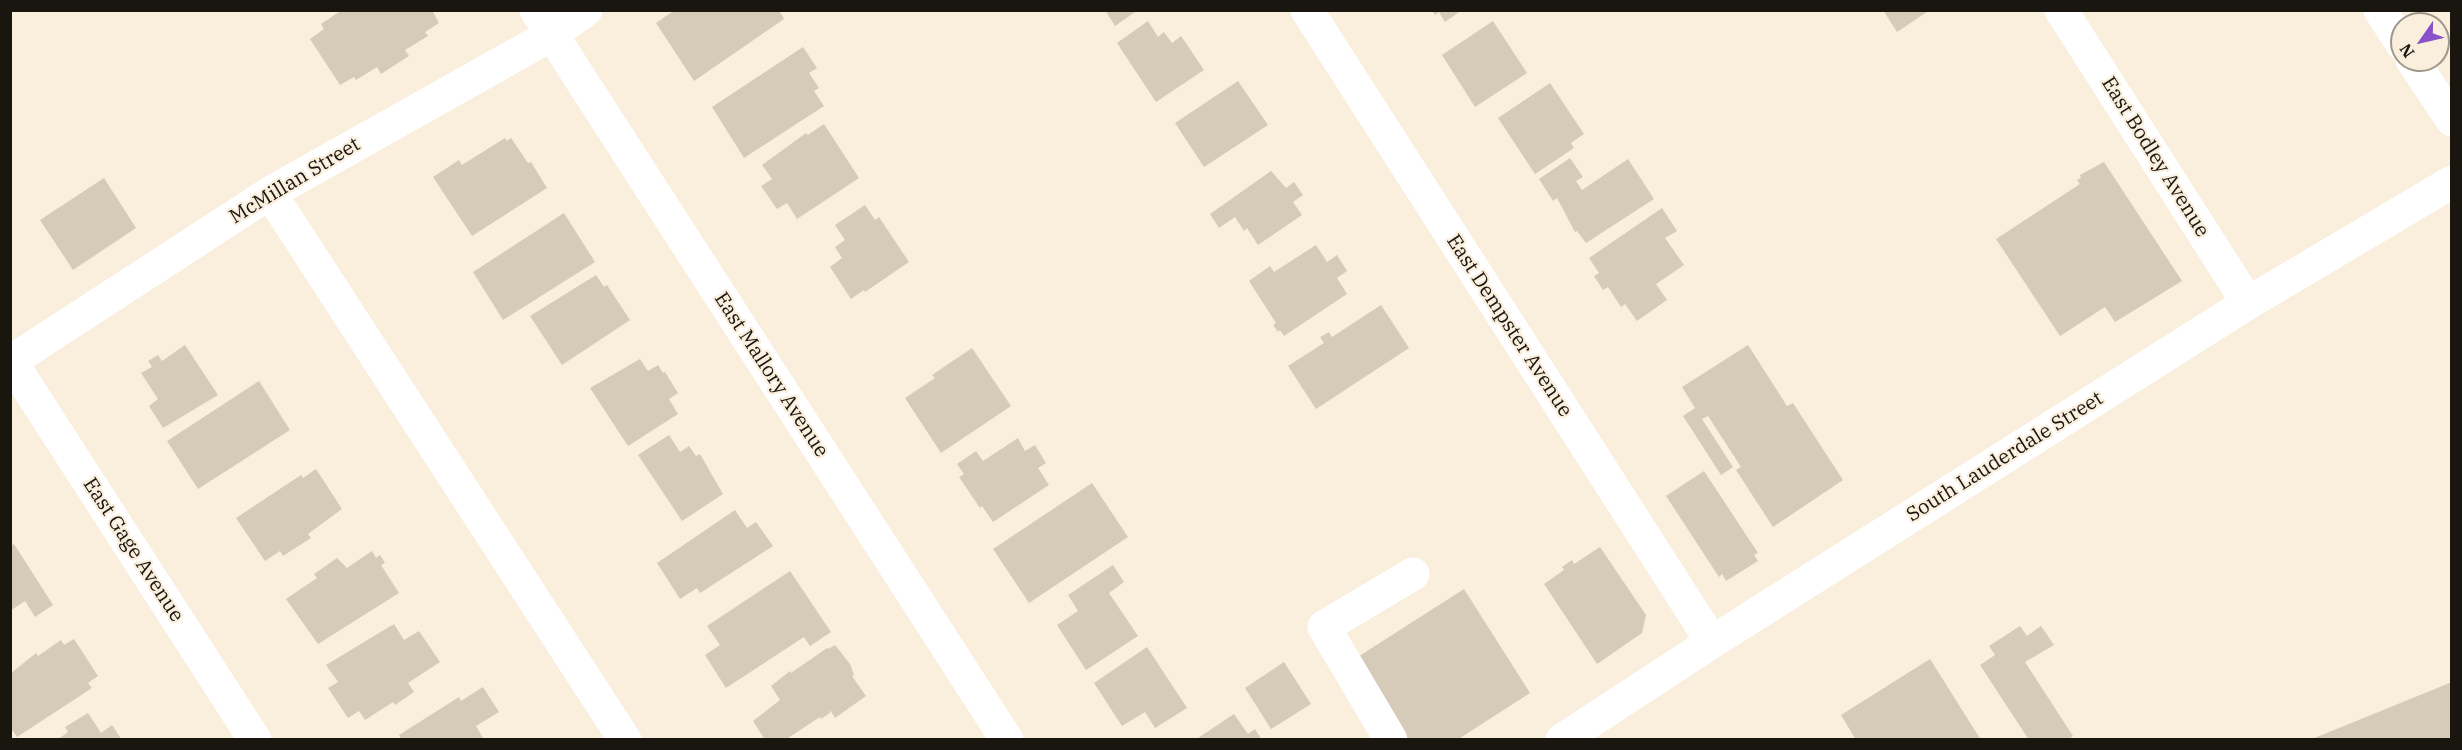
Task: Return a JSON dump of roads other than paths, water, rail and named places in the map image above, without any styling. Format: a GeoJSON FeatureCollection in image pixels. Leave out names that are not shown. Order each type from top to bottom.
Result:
{"type":"FeatureCollection","features":[{"type":"Feature","properties":{"kind":"street","name":"McMillan Street"},"geometry":{"type":"LineString","coordinates":[[11,361],[270,194],[544,23],[586,10]]}},
{"type":"Feature","properties":{"kind":"street","name":"East Dempster Avenue"},"geometry":{"type":"LineString","coordinates":[[1307,10],[1712,642]]}},
{"type":"Feature","properties":{"kind":"street","name":"East Bodley Avenue"},"geometry":{"type":"LineString","coordinates":[[2061,10],[2248,303]]}},
{"type":"Feature","properties":{"kind":"street"},"geometry":{"type":"LineString","coordinates":[[2380,10],[2390,25]]}},
{"type":"Feature","properties":{"kind":"street","name":"East Mallory Avenue"},"geometry":{"type":"LineString","coordinates":[[544,23],[1007,740]]}},
{"type":"Feature","properties":{"kind":"street"},"geometry":{"type":"LineString","coordinates":[[2420,72],[2451,120]]}},
{"type":"Feature","properties":{"kind":"street","name":"South Lauderdale Street"},"geometry":{"type":"LineString","coordinates":[[1563,740],[1712,642],[2248,303],[2451,182]]}},
{"type":"Feature","properties":{"kind":"street"},"geometry":{"type":"LineString","coordinates":[[270,194],[625,740]]}},
{"type":"Feature","properties":{"kind":"street","name":"East Gage Avenue"},"geometry":{"type":"LineString","coordinates":[[11,361],[255,740]]}},
{"type":"Feature","properties":{"kind":"street"},"geometry":{"type":"LineString","coordinates":[[1391,740],[1324,627],[1413,574]]}}]}
